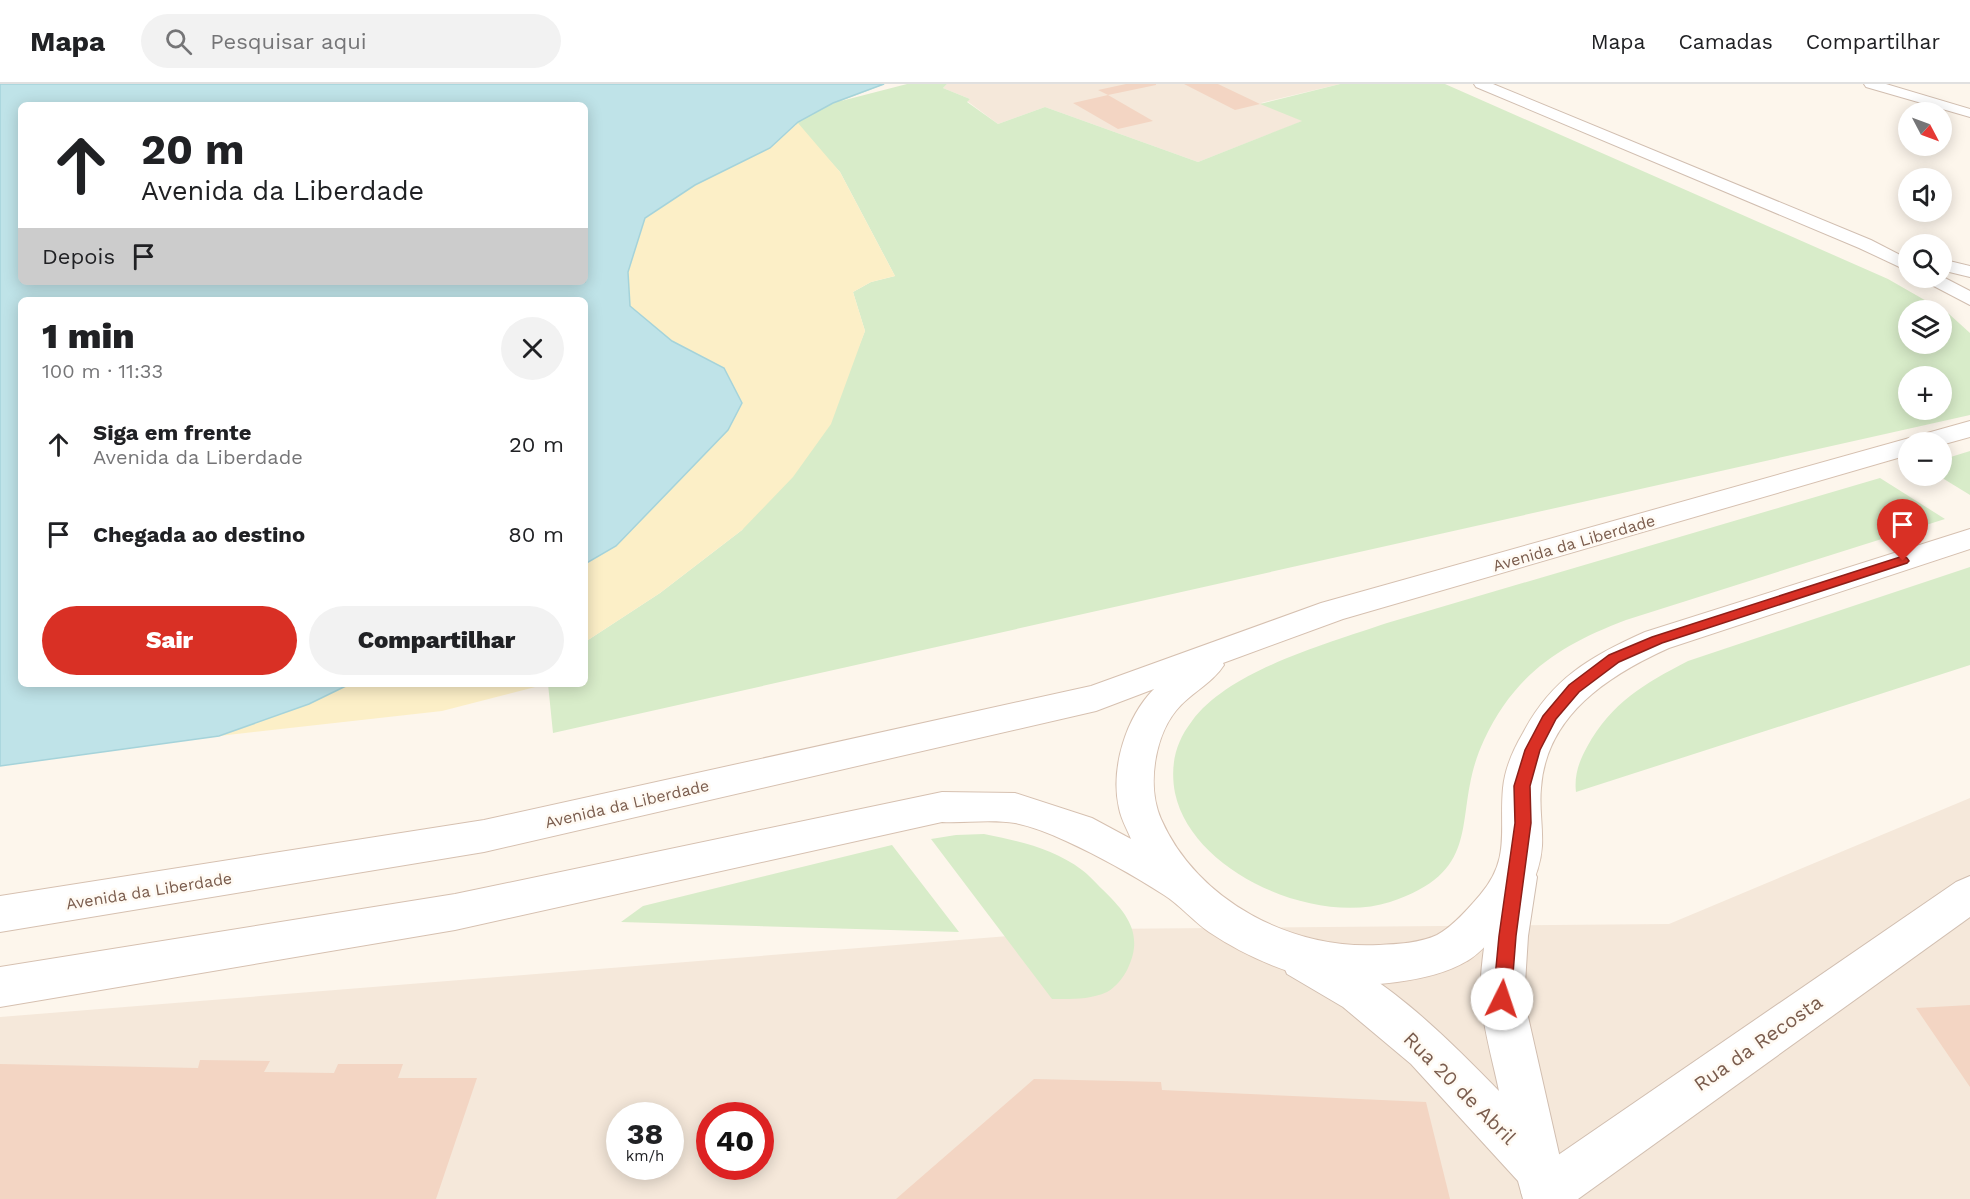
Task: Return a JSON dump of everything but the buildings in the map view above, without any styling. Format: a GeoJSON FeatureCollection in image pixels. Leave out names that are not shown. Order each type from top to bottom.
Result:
{"type":"FeatureCollection","features":[{"type":"Feature","properties":{"kind":"main road"},"geometry":{"type":"LineString","coordinates":[[1952,434],[1970,429]]}},
{"type":"Feature","properties":{"kind":"main road","name":"Avenida da Liberdade"},"geometry":{"type":"LineString","coordinates":[[0,914],[484,836],[1096,698],[1332,611],[1898,449]]}},
{"type":"Feature","properties":{"kind":"main road","name":"Avenida da Liberdade"},"geometry":{"type":"LineString","coordinates":[[1241,643],[1187,679],[1152,716],[1137,758],[1137,809],[1168,869],[1210,908],[1241,929],[1290,952],[1346,964],[1401,965],[1451,950],[1493,912],[1518,867],[1523,823],[1522,786],[1532,750],[1550,716],[1588,676],[1614,659],[1657,640],[1970,539]]}},
{"type":"Feature","properties":{"kind":"main road","name":"Avenida da Liberdade"},"geometry":{"type":"LineString","coordinates":[[0,987],[455,912],[942,807],[1015,808],[1078,830],[1182,884]]}},
{"type":"Feature","properties":{"kind":"main road","name":"Rua 20 de Abril"},"geometry":{"type":"LineString","coordinates":[[1518,867],[1507,936],[1502,999],[1544,1186]]}},
{"type":"Feature","properties":{"kind":"main road","name":"Rua da Recosta"},"geometry":{"type":"LineString","coordinates":[[1544,1186],[1970,894]]}},
{"type":"Feature","properties":{"kind":"main road","name":"Rua 20 de Abril"},"geometry":{"type":"LineString","coordinates":[[1290,952],[1358,993],[1427,1049],[1544,1186]]}},
{"type":"Feature","properties":{"kind":"lane"},"geometry":{"type":"LineString","coordinates":[[1481,84],[1864,244],[1898,261]]}},
{"type":"Feature","properties":{"kind":"lane"},"geometry":{"type":"LineString","coordinates":[[1871,84],[1970,113]]}},
{"type":"Feature","properties":{"kind":"lane"},"geometry":{"type":"LineString","coordinates":[[1510,85],[1522,102]]}},
{"type":"Feature","properties":{"kind":"lane"},"geometry":{"type":"LineString","coordinates":[[1864,244],[1898,253]]}},
{"type":"Feature","properties":{"kind":"lane"},"geometry":{"type":"LineString","coordinates":[[1952,267],[1970,272]]}},
{"type":"Feature","properties":{"kind":"lane"},"geometry":{"type":"LineString","coordinates":[[1950,288],[1970,299]]}},
{"type":"Feature","properties":{"kind":"shaded area"},"geometry":{"type":"Polygon","coordinates":[[[947,84],[1340,84],[1261,103],[1303,121],[1198,162],[1045,107],[998,124],[967,101],[970,99],[943,88],[947,84]]]}},
{"type":"Feature","properties":{"kind":"shaded area"},"geometry":{"type":"Polygon","coordinates":[[[1970,798],[1970,1199],[0,1199],[0,1017],[1096,929],[1669,924],[1970,798]]]}},
{"type":"Feature","properties":{"kind":"green space"},"geometry":{"type":"Polygon","coordinates":[[[759,84],[885,84],[841,101],[907,84],[947,84],[943,88],[970,99],[967,102],[998,124],[1045,107],[1198,162],[1302,121],[1260,104],[1340,84],[1445,84],[1888,279],[1898,285],[1898,288],[1904,288],[1925,300],[1898,300],[1898,354],[1952,354],[1952,317],[1970,333],[1970,415],[1952,419],[1952,366],[1898,366],[1898,420],[1948,420],[553,733],[548,687],[588,687],[588,640],[660,593],[742,530],[851,366],[865,331],[853,292],[871,282],[895,276],[840,172],[759,84]]]}},
{"type":"Feature","properties":{"kind":"green space"},"geometry":{"type":"Polygon","coordinates":[[[1970,451],[1970,495],[1952,484],[1952,457],[1970,451]]]}},
{"type":"Feature","properties":{"kind":"green space"},"geometry":{"type":"Polygon","coordinates":[[[1880,478],[1945,519],[1626,620],[1580,640],[1542,665],[1525,680],[1496,717],[1484,740],[1474,767],[1461,836],[1454,856],[1442,873],[1421,889],[1390,902],[1360,907],[1328,906],[1294,899],[1261,886],[1231,869],[1205,847],[1186,822],[1175,793],[1173,773],[1175,755],[1181,738],[1192,721],[1209,703],[1230,687],[1255,673],[1310,649],[1387,623],[1880,478]]]}},
{"type":"Feature","properties":{"kind":"green space"},"geometry":{"type":"Polygon","coordinates":[[[1970,567],[1970,665],[1576,792],[1576,774],[1579,763],[1597,731],[1618,706],[1657,678],[1688,661],[1970,567]]]}},
{"type":"Feature","properties":{"kind":"green space"},"geometry":{"type":"Polygon","coordinates":[[[984,834],[1047,851],[1071,862],[1085,872],[1119,907],[1130,925],[1134,945],[1133,956],[1128,968],[1113,988],[1100,995],[1087,998],[1052,999],[931,839],[984,834]]]}},
{"type":"Feature","properties":{"kind":"green space"},"geometry":{"type":"Polygon","coordinates":[[[892,845],[959,932],[621,922],[643,906],[892,845]]]}},
{"type":"Feature","properties":{"kind":"sand"},"geometry":{"type":"Polygon","coordinates":[[[798,123],[840,172],[895,276],[871,282],[853,292],[865,331],[831,424],[793,477],[742,530],[660,593],[588,640],[588,562],[616,546],[728,430],[742,403],[724,368],[672,341],[630,306],[628,272],[645,218],[695,185],[770,148],[798,123]]]}},
{"type":"Feature","properties":{"kind":"sand"},"geometry":{"type":"Polygon","coordinates":[[[344,687],[535,687],[442,711],[219,736],[309,704],[344,687]]]}},
{"type":"Feature","properties":{"kind":"water"},"geometry":{"type":"Polygon","coordinates":[[[0,84],[884,84],[833,103],[798,122],[770,148],[695,185],[645,218],[628,272],[630,306],[672,341],[724,368],[742,403],[728,430],[616,546],[588,562],[588,297],[18,297],[18,687],[344,687],[309,704],[219,736],[0,766],[0,84]]]}},
{"type":"Feature","properties":{"kind":"route"},"geometry":{"type":"LineString","coordinates":[[1502,999],[1507,936],[1523,823],[1522,786],[1532,750],[1550,716],[1574,689],[1588,676],[1614,659],[1657,640],[1903,561]]}}]}
